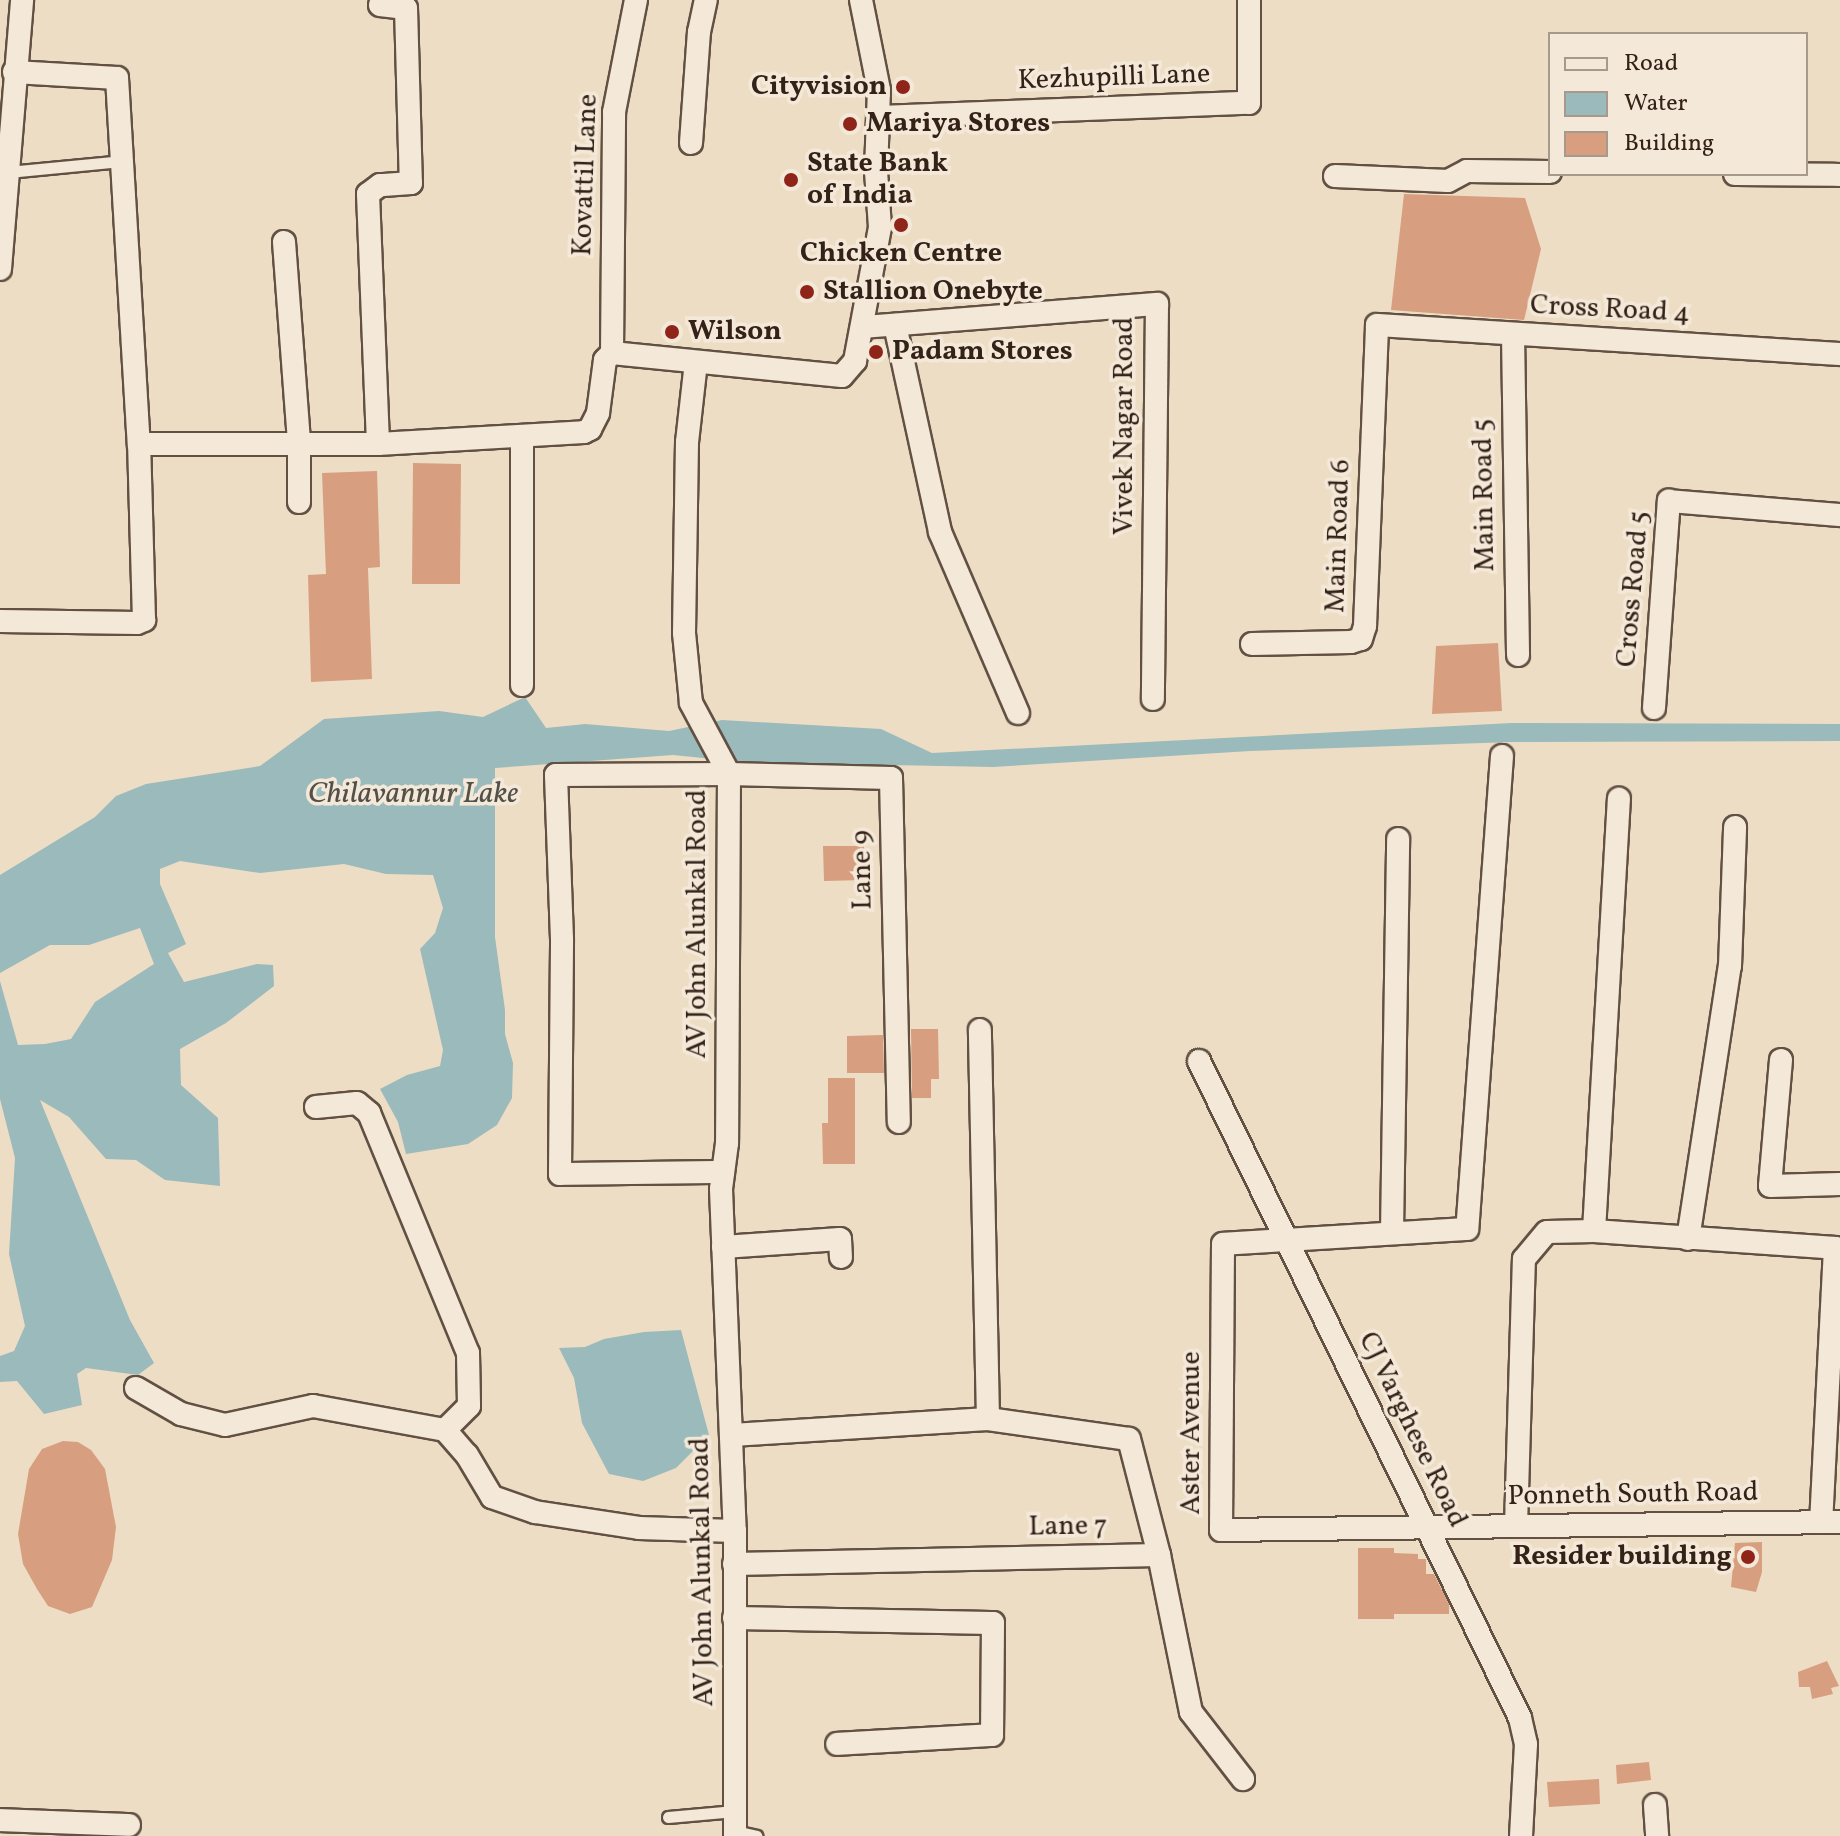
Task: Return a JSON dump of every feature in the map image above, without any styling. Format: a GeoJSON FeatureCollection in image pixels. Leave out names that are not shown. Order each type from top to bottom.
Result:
{"type":"FeatureCollection","features":[{"type":"Feature","properties":{"kind":"street"},"geometry":{"type":"LineString","coordinates":[[0,269],[22,0]]}},
{"type":"Feature","properties":{"kind":"street","name":"Kovattil Lane"},"geometry":{"type":"LineString","coordinates":[[522,437],[590,429],[598,413],[605,360],[612,353],[614,112],[636,0]]}},
{"type":"Feature","properties":{"kind":"street"},"geometry":{"type":"LineString","coordinates":[[691,143],[699,32],[706,0]]}},
{"type":"Feature","properties":{"kind":"street"},"geometry":{"type":"LineString","coordinates":[[612,353],[842,376],[855,361],[880,227],[879,90],[861,0]]}},
{"type":"Feature","properties":{"kind":"street","name":"Kezhupilli Lane"},"geometry":{"type":"LineString","coordinates":[[878,117],[1249,103],[1249,0]]}},
{"type":"Feature","properties":{"kind":"street"},"geometry":{"type":"LineString","coordinates":[[378,444],[368,194],[380,185],[411,183],[406,8],[380,5]]}},
{"type":"Feature","properties":{"kind":"street"},"geometry":{"type":"LineString","coordinates":[[0,621],[137,623],[144,620],[139,444],[117,78],[14,72]]}},
{"type":"Feature","properties":{"kind":"street"},"geometry":{"type":"LineString","coordinates":[[1335,176],[1448,181],[1467,171],[1548,172]]}},
{"type":"Feature","properties":{"kind":"street"},"geometry":{"type":"LineString","coordinates":[[1808,175],[1840,175]]}},
{"type":"Feature","properties":{"kind":"street"},"geometry":{"type":"LineString","coordinates":[[284,242],[299,443],[299,502]]}},
{"type":"Feature","properties":{"kind":"street","name":"Vivek Nagar Road"},"geometry":{"type":"LineString","coordinates":[[863,327],[1157,304],[1153,699]]}},
{"type":"Feature","properties":{"kind":"street"},"geometry":{"type":"LineString","coordinates":[[895,325],[940,532],[1018,713]]}},
{"type":"Feature","properties":{"kind":"street","name":"Cross Road 4"},"geometry":{"type":"LineString","coordinates":[[1377,325],[1840,354]]}},
{"type":"Feature","properties":{"kind":"street","name":"Main Road 6"},"geometry":{"type":"LineString","coordinates":[[1252,644],[1351,642],[1361,639],[1365,626],[1377,325]]}},
{"type":"Feature","properties":{"kind":"street","name":"Main Road 5"},"geometry":{"type":"LineString","coordinates":[[1513,334],[1518,655]]}},
{"type":"Feature","properties":{"kind":"street","name":"AV John Alunkal Road"},"geometry":{"type":"LineString","coordinates":[[696,362],[687,442],[684,633],[691,703],[729,774],[727,1143],[723,1172],[723,1247],[735,1531],[734,1618],[740,1829]]}},
{"type":"Feature","properties":{"kind":"street"},"geometry":{"type":"LineString","coordinates":[[139,444],[378,444],[522,437],[522,685]]}},
{"type":"Feature","properties":{"kind":"street","name":"Cross Road 5"},"geometry":{"type":"LineString","coordinates":[[1654,708],[1669,501],[1840,515]]}},
{"type":"Feature","properties":{"kind":"street"},"geometry":{"type":"LineString","coordinates":[[1288,1241],[1467,1229],[1502,756]]}},
{"type":"Feature","properties":{"kind":"street"},"geometry":{"type":"LineString","coordinates":[[723,1172],[560,1174],[562,939],[556,775],[729,774]]}},
{"type":"Feature","properties":{"kind":"street","name":"Lane 9"},"geometry":{"type":"LineString","coordinates":[[729,774],[891,778],[899,1122]]}},
{"type":"Feature","properties":{"kind":"street"},"geometry":{"type":"LineString","coordinates":[[1594,1231],[1619,799]]}},
{"type":"Feature","properties":{"kind":"street"},"geometry":{"type":"LineString","coordinates":[[1688,1239],[1730,966],[1735,827]]}},
{"type":"Feature","properties":{"kind":"street"},"geometry":{"type":"LineString","coordinates":[[1392,1232],[1398,839]]}},
{"type":"Feature","properties":{"kind":"street"},"geometry":{"type":"LineString","coordinates":[[980,1030],[988,1419]]}},
{"type":"Feature","properties":{"kind":"street"},"geometry":{"type":"LineString","coordinates":[[1781,1060],[1770,1186],[1840,1184]]}},
{"type":"Feature","properties":{"kind":"street","name":"CJ Varghese Road"},"geometry":{"type":"LineString","coordinates":[[1199,1061],[1520,1718],[1526,1744],[1521,1836]]}},
{"type":"Feature","properties":{"kind":"street"},"geometry":{"type":"LineString","coordinates":[[316,1107],[357,1103],[369,1113],[468,1353],[469,1406],[445,1430]]}},
{"type":"Feature","properties":{"kind":"street"},"geometry":{"type":"LineString","coordinates":[[1516,1526],[1524,1259],[1547,1232],[1594,1231],[1835,1248],[1830,1522]]}},
{"type":"Feature","properties":{"kind":"street"},"geometry":{"type":"LineString","coordinates":[[723,1247],[840,1239],[841,1257]]}},
{"type":"Feature","properties":{"kind":"street","name":"Aster Avenue"},"geometry":{"type":"LineString","coordinates":[[1288,1241],[1223,1244],[1221,1530],[1426,1528]]}},
{"type":"Feature","properties":{"kind":"street"},"geometry":{"type":"LineString","coordinates":[[136,1388],[181,1414],[225,1425],[313,1406],[445,1430],[467,1455],[492,1497],[521,1507],[639,1528],[735,1531]]}},
{"type":"Feature","properties":{"kind":"street"},"geometry":{"type":"LineString","coordinates":[[732,1435],[1025,1418]]}},
{"type":"Feature","properties":{"kind":"street"},"geometry":{"type":"LineString","coordinates":[[988,1419],[1129,1439],[1159,1555],[1191,1712],[1243,1779]]}},
{"type":"Feature","properties":{"kind":"street","name":"Ponneth South Road"},"geometry":{"type":"LineString","coordinates":[[1426,1528],[1830,1522]]}},
{"type":"Feature","properties":{"kind":"street","name":"Lane 7"},"geometry":{"type":"LineString","coordinates":[[734,1564],[1159,1555]]}},
{"type":"Feature","properties":{"kind":"street"},"geometry":{"type":"LineString","coordinates":[[734,1618],[993,1623],[992,1735],[837,1744]]}},
{"type":"Feature","properties":{"kind":"street"},"geometry":{"type":"LineString","coordinates":[[1655,1805],[1657,1836]]}},
{"type":"Feature","properties":{"kind":"street"},"geometry":{"type":"LineString","coordinates":[[0,1820],[129,1825]]}},
{"type":"Feature","properties":{"kind":"lane"},"geometry":{"type":"LineString","coordinates":[[7,172],[123,161]]}},
{"type":"Feature","properties":{"kind":"lane"},"geometry":{"type":"LineString","coordinates":[[668,1817],[740,1829]]}},
{"type":"Feature","properties":{"kind":"water","name":"Chilavannur Lake"},"geometry":{"type":"Polygon","coordinates":[[[525,697],[546,728],[585,724],[669,731],[722,720],[881,729],[932,753],[1512,723],[1840,724],[1840,741],[1512,742],[1250,751],[993,767],[743,762],[673,755],[495,768],[495,937],[505,1010],[505,1034],[513,1063],[512,1098],[497,1125],[468,1144],[406,1154],[398,1122],[380,1089],[407,1075],[440,1066],[443,1050],[420,949],[435,933],[443,908],[433,875],[386,874],[344,864],[260,873],[180,861],[160,869],[160,884],[186,944],[168,953],[184,982],[257,964],[273,965],[274,986],[226,1023],[180,1049],[181,1085],[218,1118],[220,1186],[165,1180],[136,1160],[106,1159],[69,1117],[40,1100],[130,1320],[154,1363],[138,1375],[86,1368],[77,1374],[82,1405],[44,1414],[17,1381],[0,1382],[0,1356],[14,1351],[25,1326],[9,1254],[15,1158],[0,1099],[0,981],[18,1045],[45,1044],[71,1039],[95,1002],[154,964],[140,928],[89,945],[50,945],[0,973],[0,875],[95,817],[116,796],[146,784],[260,766],[324,719],[439,711],[483,717],[525,697]]]}},
{"type":"Feature","properties":{"kind":"water"},"geometry":{"type":"Polygon","coordinates":[[[681,1330],[709,1435],[676,1468],[643,1481],[609,1474],[582,1423],[574,1378],[559,1348],[585,1347],[604,1339],[644,1332],[681,1330]]]}},
{"type":"Feature","properties":{"kind":"building"},"geometry":{"type":"Polygon","coordinates":[[[1404,194],[1525,198],[1541,249],[1524,320],[1391,310],[1404,194]]]}},
{"type":"Feature","properties":{"kind":"building"},"geometry":{"type":"Polygon","coordinates":[[[413,463],[461,464],[460,584],[412,584],[413,463]]]}},
{"type":"Feature","properties":{"kind":"building"},"geometry":{"type":"Polygon","coordinates":[[[377,471],[380,567],[368,568],[372,679],[311,682],[308,575],[326,574],[322,473],[377,471]]]}},
{"type":"Feature","properties":{"kind":"building"},"geometry":{"type":"Polygon","coordinates":[[[1498,643],[1502,711],[1432,714],[1436,646],[1498,643]]]}},
{"type":"Feature","properties":{"kind":"building"},"geometry":{"type":"Polygon","coordinates":[[[823,846],[864,846],[865,880],[824,881],[823,846]]]}},
{"type":"Feature","properties":{"kind":"building"},"geometry":{"type":"Polygon","coordinates":[[[911,1029],[938,1029],[939,1079],[931,1079],[931,1098],[912,1098],[911,1029]]]}},
{"type":"Feature","properties":{"kind":"building"},"geometry":{"type":"Polygon","coordinates":[[[883,1035],[884,1073],[847,1073],[847,1036],[883,1035]]]}},
{"type":"Feature","properties":{"kind":"building"},"geometry":{"type":"Polygon","coordinates":[[[828,1078],[855,1078],[855,1164],[823,1164],[822,1123],[828,1123],[828,1078]]]}},
{"type":"Feature","properties":{"kind":"building"},"geometry":{"type":"Polygon","coordinates":[[[63,1441],[78,1442],[91,1450],[105,1469],[116,1527],[112,1560],[92,1607],[70,1614],[48,1606],[23,1564],[18,1534],[29,1469],[42,1449],[63,1441]]]}},
{"type":"Feature","properties":{"kind":"building","name":"Resider building"},"geometry":{"type":"Polygon","coordinates":[[[1762,1542],[1762,1572],[1756,1592],[1731,1587],[1735,1543],[1762,1542]]]}},
{"type":"Feature","properties":{"kind":"building"},"geometry":{"type":"Polygon","coordinates":[[[1358,1548],[1394,1548],[1394,1553],[1418,1554],[1418,1559],[1426,1559],[1426,1574],[1434,1574],[1449,1604],[1449,1614],[1394,1614],[1394,1619],[1358,1619],[1358,1548]]]}},
{"type":"Feature","properties":{"kind":"building"},"geometry":{"type":"Polygon","coordinates":[[[1827,1661],[1839,1686],[1831,1688],[1833,1694],[1812,1699],[1810,1687],[1799,1687],[1798,1672],[1827,1661]]]}},
{"type":"Feature","properties":{"kind":"building"},"geometry":{"type":"Polygon","coordinates":[[[1649,1762],[1651,1780],[1617,1784],[1616,1765],[1649,1762]]]}},
{"type":"Feature","properties":{"kind":"building"},"geometry":{"type":"Polygon","coordinates":[[[1599,1779],[1600,1804],[1549,1807],[1547,1782],[1599,1779]]]}},
{"type":"Feature","properties":{"kind":"place","name":"Cityvision"},"geometry":{"type":"Point","coordinates":[903,87]}},
{"type":"Feature","properties":{"kind":"place","name":"Mariya Stores"},"geometry":{"type":"Point","coordinates":[850,124]}},
{"type":"Feature","properties":{"kind":"place","name":"State Bank of India"},"geometry":{"type":"Point","coordinates":[791,180]}},
{"type":"Feature","properties":{"kind":"place","name":"Chicken Centre"},"geometry":{"type":"Point","coordinates":[901,225]}},
{"type":"Feature","properties":{"kind":"place","name":"Stallion Onebyte"},"geometry":{"type":"Point","coordinates":[807,292]}},
{"type":"Feature","properties":{"kind":"place","name":"Wilson"},"geometry":{"type":"Point","coordinates":[672,332]}},
{"type":"Feature","properties":{"kind":"place","name":"Padam Stores"},"geometry":{"type":"Point","coordinates":[876,352]}},
{"type":"Feature","properties":{"kind":"place","name":"Resider building"},"geometry":{"type":"Point","coordinates":[1748,1557]}}]}
